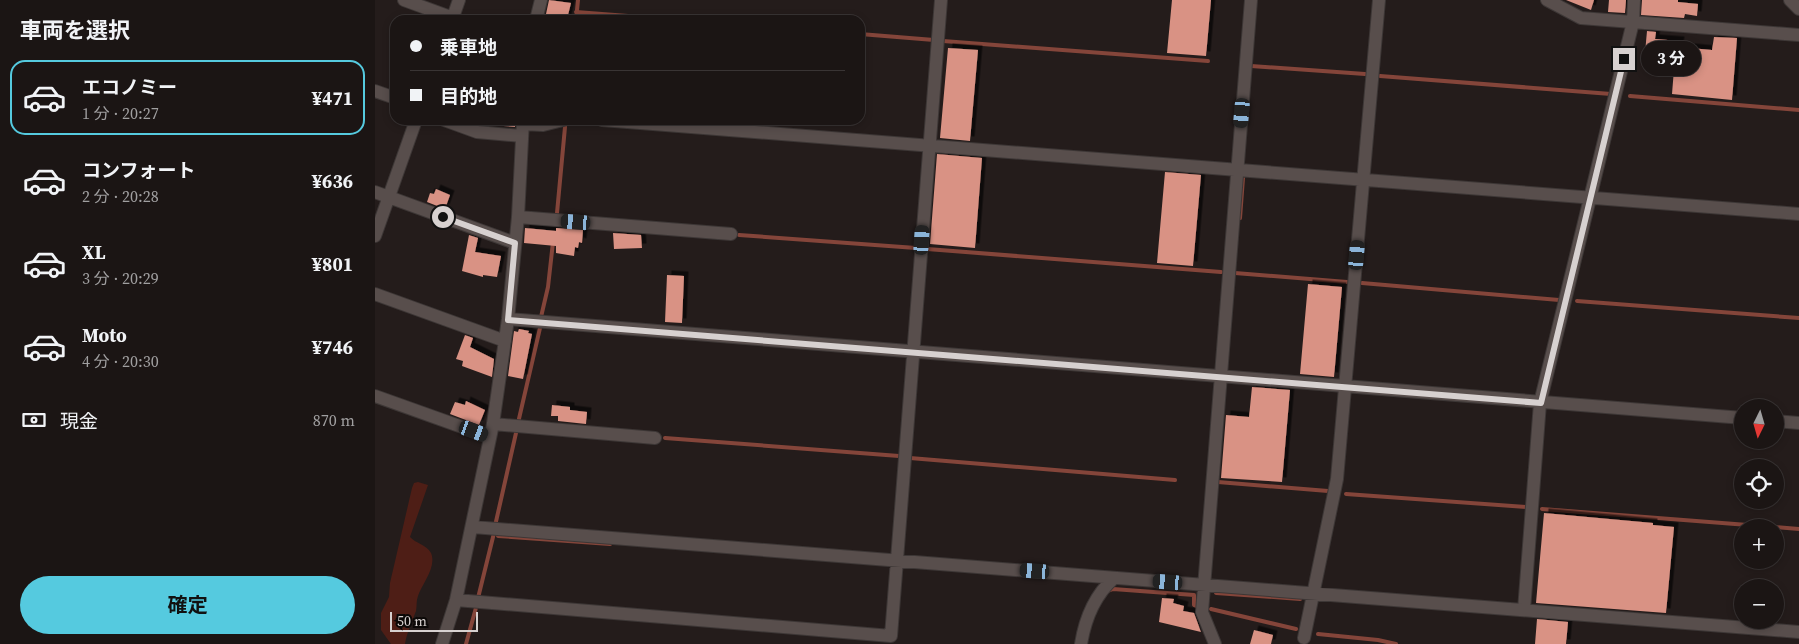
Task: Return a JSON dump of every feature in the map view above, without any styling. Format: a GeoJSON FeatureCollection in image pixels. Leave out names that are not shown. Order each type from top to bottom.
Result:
{"type":"FeatureCollection","features":[{"type":"Feature","properties":{"kind":"street"},"geometry":{"type":"LineString","coordinates":[[404,0],[442,15]]}},
{"type":"Feature","properties":{"kind":"street"},"geometry":{"type":"LineString","coordinates":[[453,15],[459,0]]}},
{"type":"Feature","properties":{"kind":"street"},"geometry":{"type":"LineString","coordinates":[[536,15],[541,0]]}},
{"type":"Feature","properties":{"kind":"street"},"geometry":{"type":"LineString","coordinates":[[456,600],[891,636],[941,0]]}},
{"type":"Feature","properties":{"kind":"street"},"geometry":{"type":"LineString","coordinates":[[1215,644],[1202,612],[1251,0]]}},
{"type":"Feature","properties":{"kind":"street"},"geometry":{"type":"LineString","coordinates":[[1304,638],[1337,478],[1379,0]]}},
{"type":"Feature","properties":{"kind":"street"},"geometry":{"type":"LineString","coordinates":[[1547,0],[1581,18],[1799,35]]}},
{"type":"Feature","properties":{"kind":"street"},"geometry":{"type":"LineString","coordinates":[[1524,610],[1541,403],[1633,22],[1634,0]]}},
{"type":"Feature","properties":{"kind":"street"},"geometry":{"type":"LineString","coordinates":[[1790,0],[1799,9]]}},
{"type":"Feature","properties":{"kind":"street"},"geometry":{"type":"LineString","coordinates":[[375,91],[390,96]]}},
{"type":"Feature","properties":{"kind":"street"},"geometry":{"type":"LineString","coordinates":[[375,236],[414,125]]}},
{"type":"Feature","properties":{"kind":"street"},"geometry":{"type":"LineString","coordinates":[[458,125],[477,132],[543,125]]}},
{"type":"Feature","properties":{"kind":"street"},"geometry":{"type":"LineString","coordinates":[[665,125],[1799,214]]}},
{"type":"Feature","properties":{"kind":"street"},"geometry":{"type":"LineString","coordinates":[[441,644],[456,600],[473,527],[493,424],[508,320],[518,217],[522,127]]}},
{"type":"Feature","properties":{"kind":"street"},"geometry":{"type":"LineString","coordinates":[[375,192],[515,243]]}},
{"type":"Feature","properties":{"kind":"street"},"geometry":{"type":"LineString","coordinates":[[518,217],[731,234]]}},
{"type":"Feature","properties":{"kind":"street"},"geometry":{"type":"LineString","coordinates":[[375,294],[505,341]]}},
{"type":"Feature","properties":{"kind":"street"},"geometry":{"type":"LineString","coordinates":[[508,320],[1734,417]]}},
{"type":"Feature","properties":{"kind":"street"},"geometry":{"type":"LineString","coordinates":[[375,396],[490,437]]}},
{"type":"Feature","properties":{"kind":"street"},"geometry":{"type":"LineString","coordinates":[[1784,422],[1799,423]]}},
{"type":"Feature","properties":{"kind":"street"},"geometry":{"type":"LineString","coordinates":[[493,424],[655,438]]}},
{"type":"Feature","properties":{"kind":"street"},"geometry":{"type":"LineString","coordinates":[[473,527],[1799,632]]}},
{"type":"Feature","properties":{"kind":"street"},"geometry":{"type":"LineString","coordinates":[[1081,644],[1090,611],[1101,590],[1114,578]]}},
{"type":"Feature","properties":{"kind":"shaded area"},"geometry":{"type":"Polygon","coordinates":[[[418,482],[428,485],[410,537],[431,553],[431,570],[418,596],[416,611],[405,644],[391,644],[381,630],[381,613],[389,597],[390,583],[412,488],[414,483],[418,482]]]}},
{"type":"Feature","properties":{"kind":"building"},"geometry":{"type":"Polygon","coordinates":[[[549,0],[571,3],[568,15],[546,14],[549,0]]]}},
{"type":"Feature","properties":{"kind":"building"},"geometry":{"type":"Polygon","coordinates":[[[1172,0],[1211,0],[1206,56],[1167,53],[1172,0]]]}},
{"type":"Feature","properties":{"kind":"building"},"geometry":{"type":"Polygon","coordinates":[[[1566,0],[1594,0],[1591,10],[1566,0]]]}},
{"type":"Feature","properties":{"kind":"building"},"geometry":{"type":"Polygon","coordinates":[[[1609,0],[1626,0],[1625,13],[1608,12],[1609,0]]]}},
{"type":"Feature","properties":{"kind":"building"},"geometry":{"type":"Polygon","coordinates":[[[1642,0],[1678,0],[1678,2],[1698,4],[1697,16],[1685,14],[1684,18],[1641,15],[1642,0]]]}},
{"type":"Feature","properties":{"kind":"building"},"geometry":{"type":"Polygon","coordinates":[[[1647,31],[1656,32],[1655,39],[1680,41],[1679,47],[1712,50],[1714,37],[1737,38],[1732,100],[1672,94],[1674,69],[1651,66],[1651,62],[1647,61],[1647,54],[1645,53],[1647,31]]]}},
{"type":"Feature","properties":{"kind":"building"},"geometry":{"type":"Polygon","coordinates":[[[948,48],[978,50],[970,141],[940,138],[948,48]]]}},
{"type":"Feature","properties":{"kind":"building"},"geometry":{"type":"Polygon","coordinates":[[[490,125],[515,125],[515,127],[490,125]]]}},
{"type":"Feature","properties":{"kind":"building"},"geometry":{"type":"Polygon","coordinates":[[[937,154],[982,158],[975,248],[930,244],[937,154]]]}},
{"type":"Feature","properties":{"kind":"building"},"geometry":{"type":"Polygon","coordinates":[[[1165,172],[1201,175],[1193,266],[1157,263],[1165,172]]]}},
{"type":"Feature","properties":{"kind":"building"},"geometry":{"type":"Polygon","coordinates":[[[436,189],[450,195],[445,209],[427,202],[430,193],[434,194],[436,189]]]}},
{"type":"Feature","properties":{"kind":"building"},"geometry":{"type":"Polygon","coordinates":[[[525,228],[556,231],[556,228],[583,230],[582,243],[579,242],[578,248],[575,247],[574,256],[556,253],[556,246],[524,243],[525,228]]]}},
{"type":"Feature","properties":{"kind":"building"},"geometry":{"type":"Polygon","coordinates":[[[613,233],[641,235],[642,248],[614,249],[613,233]]]}},
{"type":"Feature","properties":{"kind":"building"},"geometry":{"type":"Polygon","coordinates":[[[469,235],[478,238],[475,252],[501,256],[497,277],[483,275],[483,277],[462,271],[469,235]]]}},
{"type":"Feature","properties":{"kind":"building"},"geometry":{"type":"Polygon","coordinates":[[[667,275],[684,276],[682,323],[665,322],[667,275]]]}},
{"type":"Feature","properties":{"kind":"building"},"geometry":{"type":"Polygon","coordinates":[[[1308,284],[1342,287],[1334,377],[1300,374],[1308,284]]]}},
{"type":"Feature","properties":{"kind":"building"},"geometry":{"type":"Polygon","coordinates":[[[519,329],[529,331],[528,333],[532,334],[523,379],[508,376],[514,331],[518,332],[519,329]]]}},
{"type":"Feature","properties":{"kind":"building"},"geometry":{"type":"Polygon","coordinates":[[[465,335],[473,338],[470,347],[494,359],[492,377],[462,366],[463,361],[456,359],[465,335]]]}},
{"type":"Feature","properties":{"kind":"building"},"geometry":{"type":"Polygon","coordinates":[[[1252,387],[1290,390],[1282,482],[1221,478],[1226,415],[1249,417],[1252,387]]]}},
{"type":"Feature","properties":{"kind":"building"},"geometry":{"type":"Polygon","coordinates":[[[466,401],[485,410],[479,425],[450,414],[455,402],[465,405],[466,401]]]}},
{"type":"Feature","properties":{"kind":"building"},"geometry":{"type":"Polygon","coordinates":[[[552,405],[570,407],[570,410],[587,412],[586,424],[558,421],[558,416],[551,416],[552,405]]]}},
{"type":"Feature","properties":{"kind":"building"},"geometry":{"type":"Polygon","coordinates":[[[1544,513],[1653,523],[1653,525],[1674,527],[1666,613],[1536,603],[1544,513]]]}},
{"type":"Feature","properties":{"kind":"building"},"geometry":{"type":"Polygon","coordinates":[[[1162,598],[1174,599],[1173,603],[1184,606],[1183,611],[1194,613],[1201,632],[1159,622],[1162,598]]]}},
{"type":"Feature","properties":{"kind":"building"},"geometry":{"type":"Polygon","coordinates":[[[1537,619],[1568,622],[1566,644],[1535,644],[1537,619]]]}},
{"type":"Feature","properties":{"kind":"building"},"geometry":{"type":"Polygon","coordinates":[[[1254,630],[1273,635],[1271,644],[1250,644],[1254,630]]]}},
{"type":"Feature","properties":{"kind":"waterway"},"geometry":{"type":"LineString","coordinates":[[576,15],[578,0]]}},
{"type":"Feature","properties":{"kind":"waterway"},"geometry":{"type":"LineString","coordinates":[[576,12],[615,15]]}},
{"type":"Feature","properties":{"kind":"waterway"},"geometry":{"type":"LineString","coordinates":[[865,34],[934,40]]}},
{"type":"Feature","properties":{"kind":"waterway"},"geometry":{"type":"LineString","coordinates":[[943,41],[1208,61]]}},
{"type":"Feature","properties":{"kind":"waterway"},"geometry":{"type":"LineString","coordinates":[[1251,66],[1365,74]]}},
{"type":"Feature","properties":{"kind":"waterway"},"geometry":{"type":"LineString","coordinates":[[1380,76],[1611,94]]}},
{"type":"Feature","properties":{"kind":"waterway"},"geometry":{"type":"LineString","coordinates":[[1630,96],[1799,110]]}},
{"type":"Feature","properties":{"kind":"waterway"},"geometry":{"type":"LineString","coordinates":[[557,213],[565,127]]}},
{"type":"Feature","properties":{"kind":"waterway"},"geometry":{"type":"LineString","coordinates":[[1240,218],[1243,178]]}},
{"type":"Feature","properties":{"kind":"waterway"},"geometry":{"type":"LineString","coordinates":[[739,235],[916,248]]}},
{"type":"Feature","properties":{"kind":"waterway"},"geometry":{"type":"LineString","coordinates":[[541,317],[548,287],[553,242]]}},
{"type":"Feature","properties":{"kind":"waterway"},"geometry":{"type":"LineString","coordinates":[[927,249],[1221,272]]}},
{"type":"Feature","properties":{"kind":"waterway"},"geometry":{"type":"LineString","coordinates":[[1235,273],[1347,282]]}},
{"type":"Feature","properties":{"kind":"waterway"},"geometry":{"type":"LineString","coordinates":[[1362,283],[1559,300]]}},
{"type":"Feature","properties":{"kind":"waterway"},"geometry":{"type":"LineString","coordinates":[[1577,301],[1799,318]]}},
{"type":"Feature","properties":{"kind":"waterway"},"geometry":{"type":"LineString","coordinates":[[518,423],[540,328]]}},
{"type":"Feature","properties":{"kind":"waterway"},"geometry":{"type":"LineString","coordinates":[[495,526],[516,433]]}},
{"type":"Feature","properties":{"kind":"waterway"},"geometry":{"type":"LineString","coordinates":[[665,438],[899,456]]}},
{"type":"Feature","properties":{"kind":"waterway"},"geometry":{"type":"LineString","coordinates":[[910,458],[1175,480]]}},
{"type":"Feature","properties":{"kind":"waterway"},"geometry":{"type":"LineString","coordinates":[[1218,482],[1328,491]]}},
{"type":"Feature","properties":{"kind":"waterway"},"geometry":{"type":"LineString","coordinates":[[1346,494],[1527,507]]}},
{"type":"Feature","properties":{"kind":"waterway"},"geometry":{"type":"LineString","coordinates":[[1542,509],[1799,529]]}},
{"type":"Feature","properties":{"kind":"waterway"},"geometry":{"type":"LineString","coordinates":[[478,598],[494,533]]}},
{"type":"Feature","properties":{"kind":"waterway"},"geometry":{"type":"LineString","coordinates":[[498,536],[610,544]]}},
{"type":"Feature","properties":{"kind":"waterway"},"geometry":{"type":"LineString","coordinates":[[1108,591],[1113,589],[1194,595],[1194,605],[1196,606]]}},
{"type":"Feature","properties":{"kind":"waterway"},"geometry":{"type":"LineString","coordinates":[[1216,593],[1300,599]]}},
{"type":"Feature","properties":{"kind":"waterway"},"geometry":{"type":"LineString","coordinates":[[466,644],[477,604]]}},
{"type":"Feature","properties":{"kind":"waterway"},"geometry":{"type":"LineString","coordinates":[[1211,609],[1296,629]]}},
{"type":"Feature","properties":{"kind":"waterway"},"geometry":{"type":"LineString","coordinates":[[1318,634],[1378,640],[1396,644]]}},
{"type":"Feature","properties":{"kind":"route"},"geometry":{"type":"LineString","coordinates":[[443,217],[515,243],[508,320],[1541,403],[1624,59]]}}]}
